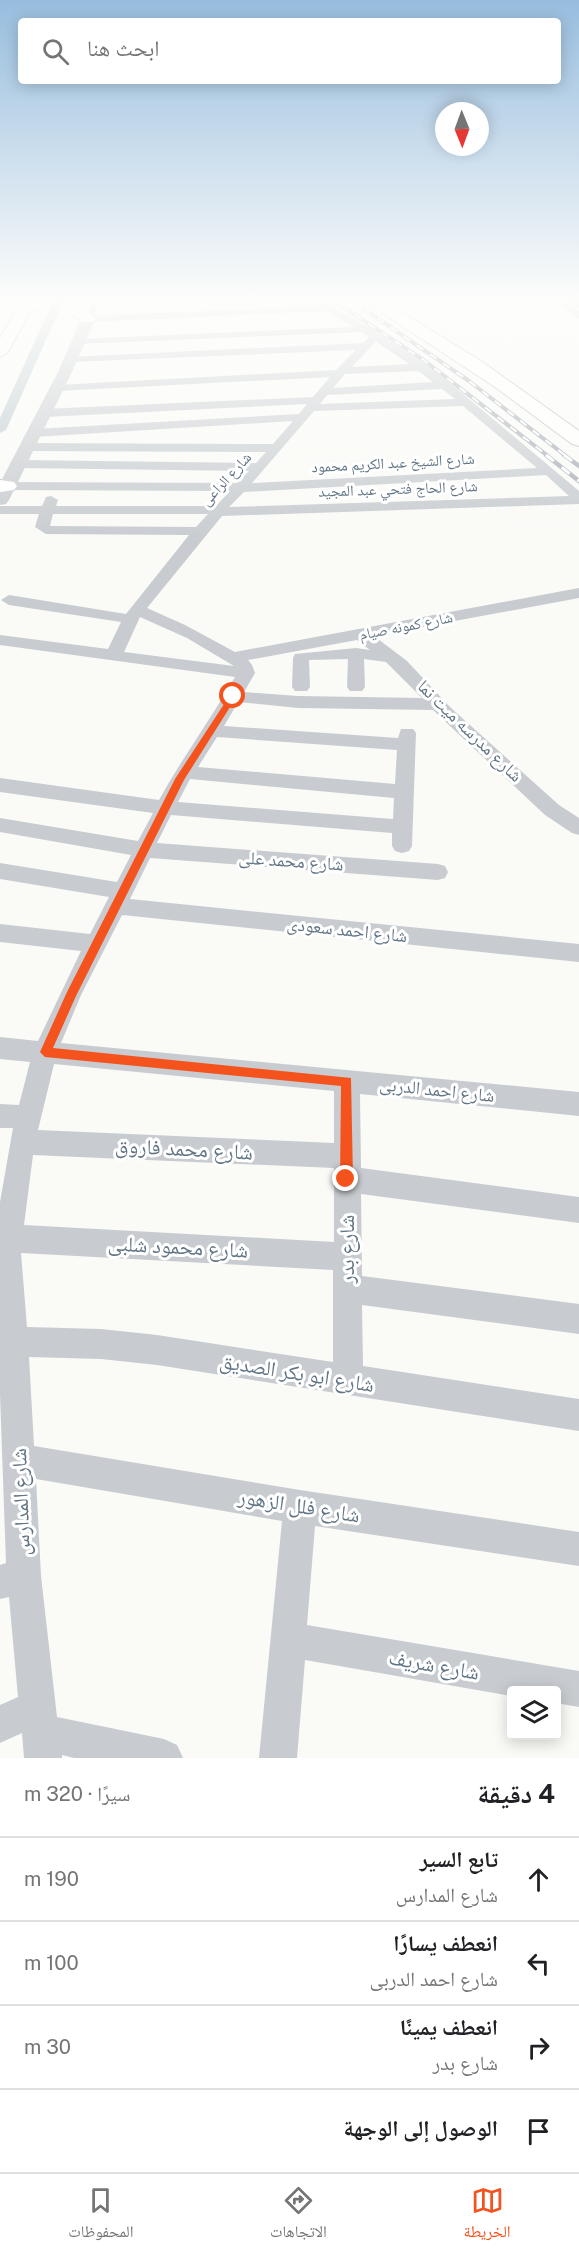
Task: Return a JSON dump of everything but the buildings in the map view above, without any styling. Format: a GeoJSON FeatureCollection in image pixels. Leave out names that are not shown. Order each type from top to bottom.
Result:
{"type":"FeatureCollection","features":[{"type":"Feature","properties":{"kind":"highway"},"geometry":{"type":"LineString","coordinates":[[495,379],[579,440]]}},
{"type":"Feature","properties":{"kind":"highway"},"geometry":{"type":"LineString","coordinates":[[517,379],[579,422]]}},
{"type":"Feature","properties":{"kind":"street"},"geometry":{"type":"LineString","coordinates":[[2,491],[19,464],[64,379]]}},
{"type":"Feature","properties":{"kind":"street"},"geometry":{"type":"LineString","coordinates":[[55,392],[259,379]]}},
{"type":"Feature","properties":{"kind":"street","name":"شارع الراعى"},"geometry":{"type":"LineString","coordinates":[[114,655],[134,614],[200,531],[277,448],[335,379]]}},
{"type":"Feature","properties":{"kind":"street"},"geometry":{"type":"LineString","coordinates":[[438,379],[545,467],[579,499]]}},
{"type":"Feature","properties":{"kind":"street"},"geometry":{"type":"LineString","coordinates":[[30,440],[124,448],[205,448],[249,434],[313,404],[446,385]]}},
{"type":"Feature","properties":{"kind":"street"},"geometry":{"type":"LineString","coordinates":[[44,413],[313,404],[466,402]]}},
{"type":"Feature","properties":{"kind":"street"},"geometry":{"type":"LineString","coordinates":[[30,440],[131,428],[214,422],[249,434],[277,448]]}},
{"type":"Feature","properties":{"kind":"street"},"geometry":{"type":"LineString","coordinates":[[205,448],[214,422]]}},
{"type":"Feature","properties":{"kind":"street"},"geometry":{"type":"LineString","coordinates":[[165,448],[172,425]]}},
{"type":"Feature","properties":{"kind":"street"},"geometry":{"type":"LineString","coordinates":[[124,448],[131,428]]}},
{"type":"Feature","properties":{"kind":"street"},"geometry":{"type":"LineString","coordinates":[[19,464],[255,472],[545,467]]}},
{"type":"Feature","properties":{"kind":"street","name":"شارع الشيخ عبد الكريم محمود"},"geometry":{"type":"LineString","coordinates":[[2,491],[56,486],[240,488],[545,467]]}},
{"type":"Feature","properties":{"kind":"street"},"geometry":{"type":"LineString","coordinates":[[56,486],[42,527],[49,530],[200,531]]}},
{"type":"Feature","properties":{"kind":"street","name":"شارع الحاج فتحي عبد المجيد"},"geometry":{"type":"LineString","coordinates":[[0,510],[218,511],[579,499]]}},
{"type":"Feature","properties":{"kind":"street","name":"شارع كمونه صيام"},"geometry":{"type":"LineString","coordinates":[[241,665],[360,634],[579,593]]}},
{"type":"Feature","properties":{"kind":"street"},"geometry":{"type":"LineString","coordinates":[[9,600],[134,614],[184,630],[241,665]]}},
{"type":"Feature","properties":{"kind":"street","name":"شارع مدرسه ميت نما"},"geometry":{"type":"LineString","coordinates":[[360,634],[416,679],[438,704],[552,810],[579,828]]}},
{"type":"Feature","properties":{"kind":"street"},"geometry":{"type":"LineString","coordinates":[[0,640],[114,655],[241,665],[267,664],[328,654],[356,653],[390,657]]}},
{"type":"Feature","properties":{"kind":"street"},"geometry":{"type":"LineString","coordinates":[[356,653],[356,687]]}},
{"type":"Feature","properties":{"kind":"street"},"geometry":{"type":"LineString","coordinates":[[301,658],[301,687]]}},
{"type":"Feature","properties":{"kind":"street","name":"شارع المدارس"},"geometry":{"type":"LineString","coordinates":[[40,1733],[12,1579],[19,1460],[13,1342],[4,1251],[22,1142],[45,1052],[184,772],[233,696],[241,665]]}},
{"type":"Feature","properties":{"kind":"street"},"geometry":{"type":"LineString","coordinates":[[233,696],[298,702],[438,704]]}},
{"type":"Feature","properties":{"kind":"street"},"geometry":{"type":"LineString","coordinates":[[0,785],[403,837],[407,739],[212,731]]}},
{"type":"Feature","properties":{"kind":"street"},"geometry":{"type":"LineString","coordinates":[[184,772],[405,792]]}},
{"type":"Feature","properties":{"kind":"street","name":"شارع محمد على"},"geometry":{"type":"LineString","coordinates":[[0,825],[144,850],[438,872]]}},
{"type":"Feature","properties":{"kind":"street","name":"شارع احمد سعودى"},"geometry":{"type":"LineString","coordinates":[[0,871],[120,899],[579,953]]}},
{"type":"Feature","properties":{"kind":"street"},"geometry":{"type":"LineString","coordinates":[[0,933],[97,944]]}},
{"type":"Feature","properties":{"kind":"street","name":"شارع احمد الدربى"},"geometry":{"type":"LineString","coordinates":[[0,1048],[579,1104]]}},
{"type":"Feature","properties":{"kind":"street","name":"شارع بدر"},"geometry":{"type":"LineString","coordinates":[[347,1081],[348,1381]]}},
{"type":"Feature","properties":{"kind":"street"},"geometry":{"type":"LineString","coordinates":[[0,1116],[27,1117]]}},
{"type":"Feature","properties":{"kind":"street","name":"شارع محمد فاروق"},"geometry":{"type":"LineString","coordinates":[[22,1142],[346,1168],[579,1210]]}},
{"type":"Feature","properties":{"kind":"street","name":"شارع محمود شلبى"},"geometry":{"type":"LineString","coordinates":[[4,1251],[347,1257]]}},
{"type":"Feature","properties":{"kind":"street"},"geometry":{"type":"LineString","coordinates":[[347,1288],[579,1319]]}},
{"type":"Feature","properties":{"kind":"street","name":"شارع ابو بكر الصديق"},"geometry":{"type":"LineString","coordinates":[[13,1342],[101,1344],[157,1350],[579,1415]]}},
{"type":"Feature","properties":{"kind":"street","name":"شارع فلل الزهور"},"geometry":{"type":"LineString","coordinates":[[19,1460],[300,1507],[579,1549]]}},
{"type":"Feature","properties":{"kind":"street"},"geometry":{"type":"LineString","coordinates":[[278,1758],[300,1507]]}},
{"type":"Feature","properties":{"kind":"street","name":"شارع شريف"},"geometry":{"type":"LineString","coordinates":[[290,1640],[579,1689]]}},
{"type":"Feature","properties":{"kind":"street"},"geometry":{"type":"LineString","coordinates":[[0,1724],[164,1758]]}},
{"type":"Feature","properties":{"kind":"waterway"},"geometry":{"type":"LineString","coordinates":[[0,430],[23,379]]}},
{"type":"Feature","properties":{"kind":"railway"},"geometry":{"type":"LineString","coordinates":[[448,379],[548,456]]}},
{"type":"Feature","properties":{"kind":"railway"},"geometry":{"type":"LineString","coordinates":[[466,379],[566,456]]}},
{"type":"Feature","properties":{"kind":"railway"},"geometry":{"type":"LineString","coordinates":[[546,455],[579,481]]}},
{"type":"Feature","properties":{"kind":"railway"},"geometry":{"type":"LineString","coordinates":[[564,455],[579,466]]}},
{"type":"Feature","properties":{"kind":"route"},"geometry":{"type":"LineString","coordinates":[[233,696],[180,779],[70,995],[45,1052],[347,1081],[346,1179]]}}]}
